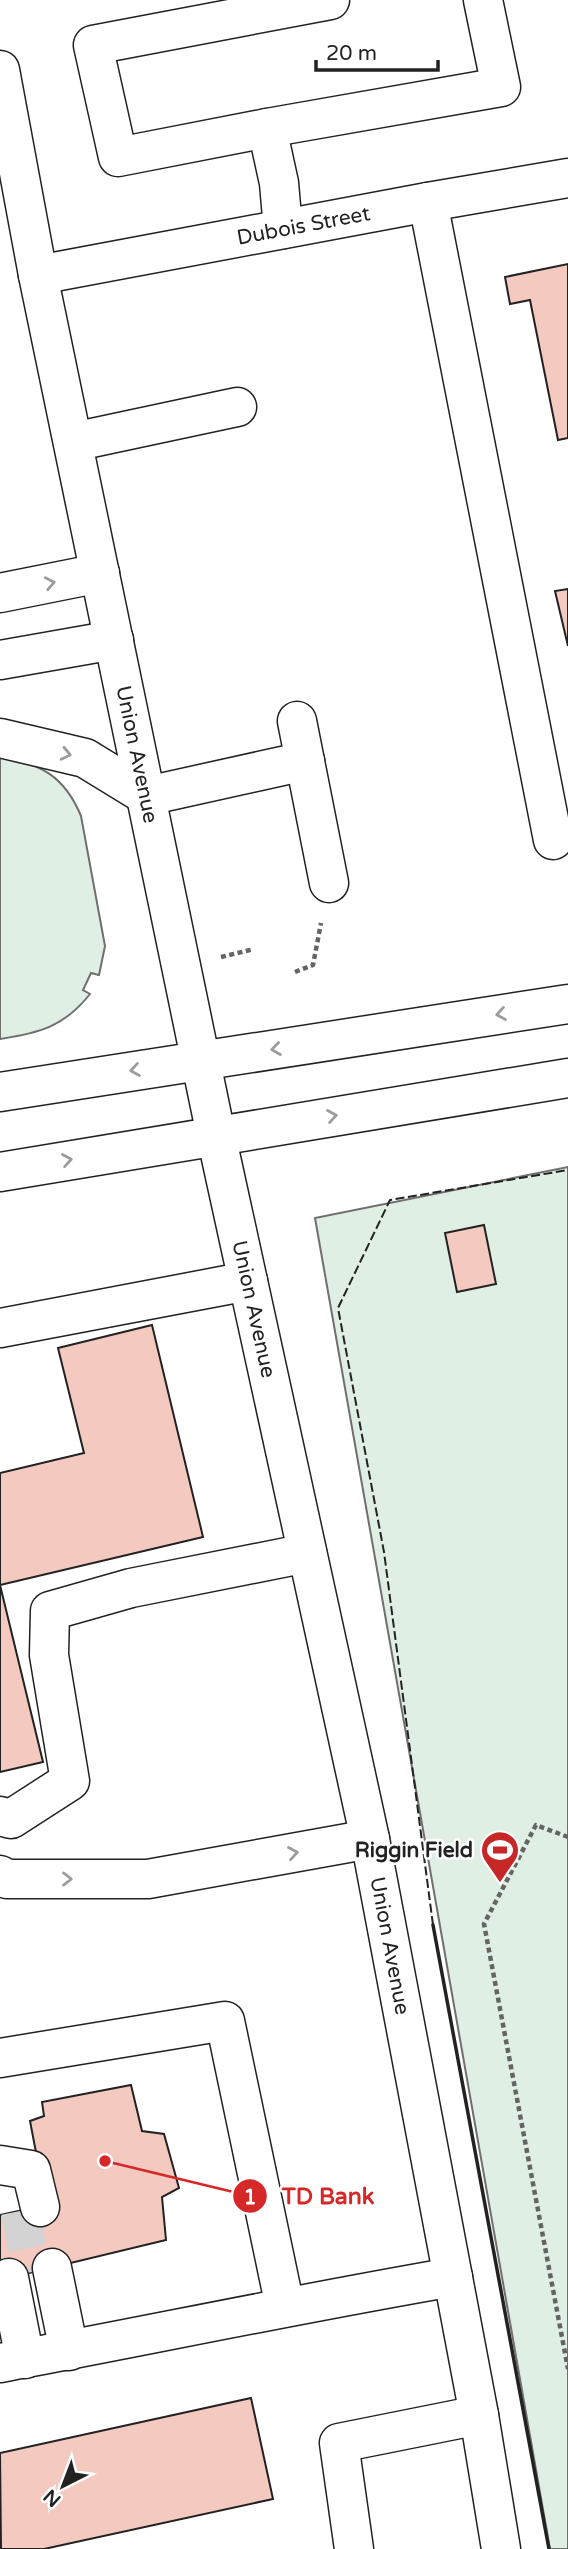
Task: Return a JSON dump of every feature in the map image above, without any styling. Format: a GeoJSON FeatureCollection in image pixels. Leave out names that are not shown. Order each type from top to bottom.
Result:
{"type":"FeatureCollection","features":[{"type":"Feature","properties":{"kind":"main road"},"geometry":{"type":"LineString","coordinates":[[330,0],[93,45],[118,157],[501,87],[483,0]]}},
{"type":"Feature","properties":{"kind":"main road","name":"Union Avenue"},"geometry":{"type":"LineString","coordinates":[[0,70],[9,168],[38,275],[216,1135],[370,1839],[479,2415],[501,2549]]}},
{"type":"Feature","properties":{"kind":"main road"},"geometry":{"type":"LineString","coordinates":[[267,128],[279,183],[283,229]]}},
{"type":"Feature","properties":{"kind":"main road","name":"Dubois Street"},"geometry":{"type":"LineString","coordinates":[[38,275],[568,178]]}},
{"type":"Feature","properties":{"kind":"main road"},"geometry":{"type":"LineString","coordinates":[[428,202],[553,840]]}},
{"type":"Feature","properties":{"kind":"main road"},"geometry":{"type":"LineString","coordinates":[[73,442],[237,407]]}},
{"type":"Feature","properties":{"kind":"main road"},"geometry":{"type":"LineString","coordinates":[[0,593],[100,573]]}},
{"type":"Feature","properties":{"kind":"main road"},"geometry":{"type":"LineString","coordinates":[[0,660],[114,640]]}},
{"type":"Feature","properties":{"kind":"main road"},"geometry":{"type":"LineString","coordinates":[[298,721],[329,883]]}},
{"type":"Feature","properties":{"kind":"main road"},"geometry":{"type":"LineString","coordinates":[[0,738],[85,758],[147,796],[305,761]]}},
{"type":"Feature","properties":{"kind":"main road"},"geometry":{"type":"LineString","coordinates":[[0,1092],[568,1004]]}},
{"type":"Feature","properties":{"kind":"main road"},"geometry":{"type":"LineString","coordinates":[[0,1172],[568,1078]]}},
{"type":"Feature","properties":{"kind":"main road"},"geometry":{"type":"LineString","coordinates":[[0,1328],[248,1281]]}},
{"type":"Feature","properties":{"kind":"main road"},"geometry":{"type":"LineString","coordinates":[[0,1816],[11,1819],[70,1782],[49,1656],[50,1611],[131,1588],[307,1553]]}},
{"type":"Feature","properties":{"kind":"main road"},"geometry":{"type":"LineString","coordinates":[[0,1875],[6,1879],[148,1879],[370,1839]]}},
{"type":"Feature","properties":{"kind":"main road"},"geometry":{"type":"LineString","coordinates":[[0,2058],[225,2021],[285,2307]]}},
{"type":"Feature","properties":{"kind":"main road"},"geometry":{"type":"LineString","coordinates":[[0,2165],[31,2170],[30,2209],[15,2179],[0,2171]]}},
{"type":"Feature","properties":{"kind":"main road"},"geometry":{"type":"LineString","coordinates":[[31,2273],[36,2352],[453,2277]]}},
{"type":"Feature","properties":{"kind":"main road"},"geometry":{"type":"LineString","coordinates":[[354,2549],[339,2443],[479,2415]]}},
{"type":"Feature","properties":{"kind":"path"},"geometry":{"type":"LineString","coordinates":[[295,972],[313,965],[329,883]]}},
{"type":"Feature","properties":{"kind":"path"},"geometry":{"type":"LineString","coordinates":[[568,1837],[536,1825],[484,1924],[568,2369]]}},
{"type":"Feature","properties":{"kind":"green space"},"geometry":{"type":"Polygon","coordinates":[[[0,755],[28,763],[50,774],[59,781],[74,802],[81,816],[105,946],[99,975],[91,973],[83,990],[90,994],[70,1014],[39,1031],[0,1039],[0,755]]]}},
{"type":"Feature","properties":{"kind":"green space","name":"Riggin Field"},"geometry":{"type":"Polygon","coordinates":[[[568,1167],[568,2549],[550,2549],[315,1218],[568,1167]]]}},
{"type":"Feature","properties":{"kind":"building"},"geometry":{"type":"Polygon","coordinates":[[[568,264],[568,438],[558,440],[530,300],[510,304],[505,277],[568,264]]]}},
{"type":"Feature","properties":{"kind":"building"},"geometry":{"type":"Polygon","coordinates":[[[568,589],[568,646],[555,591],[568,589]]]}},
{"type":"Feature","properties":{"kind":"building"},"geometry":{"type":"Polygon","coordinates":[[[484,1225],[496,1284],[457,1292],[445,1233],[484,1225]]]}},
{"type":"Feature","properties":{"kind":"building"},"geometry":{"type":"Polygon","coordinates":[[[152,1325],[203,1537],[0,1585],[0,1473],[84,1453],[58,1348],[152,1325]]]}},
{"type":"Feature","properties":{"kind":"building"},"geometry":{"type":"Polygon","coordinates":[[[0,1585],[43,1762],[0,1772],[0,1585]]]}},
{"type":"Feature","properties":{"kind":"building"},"geometry":{"type":"Polygon","coordinates":[[[131,2085],[142,2131],[164,2134],[179,2188],[162,2197],[166,2240],[0,2280],[0,2215],[46,2205],[30,2121],[44,2116],[42,2102],[131,2085]]]}},
{"type":"Feature","properties":{"kind":"building"},"geometry":{"type":"Polygon","coordinates":[[[251,2398],[273,2499],[44,2549],[1,2549],[0,2453],[251,2398]]]}},
{"type":"Feature","properties":{"kind":"tunnel"},"geometry":{"type":"LineString","coordinates":[[20,2211],[32,2272]]}},
{"type":"Feature","properties":{"kind":"fence"},"geometry":{"type":"LineString","coordinates":[[433,1925],[384,1552],[338,1308],[390,1200],[568,1170]]}},
{"type":"Feature","properties":{"kind":"wall"},"geometry":{"type":"LineString","coordinates":[[433,1925],[549,2549]]}},
{"type":"Feature","properties":{"kind":"place","name":"Riggin Field"},"geometry":{"type":"Point","coordinates":[500,1884]}},
{"type":"Feature","properties":{"kind":"place","name":"TD Bank"},"geometry":{"type":"Point","coordinates":[105,2161]}}]}
